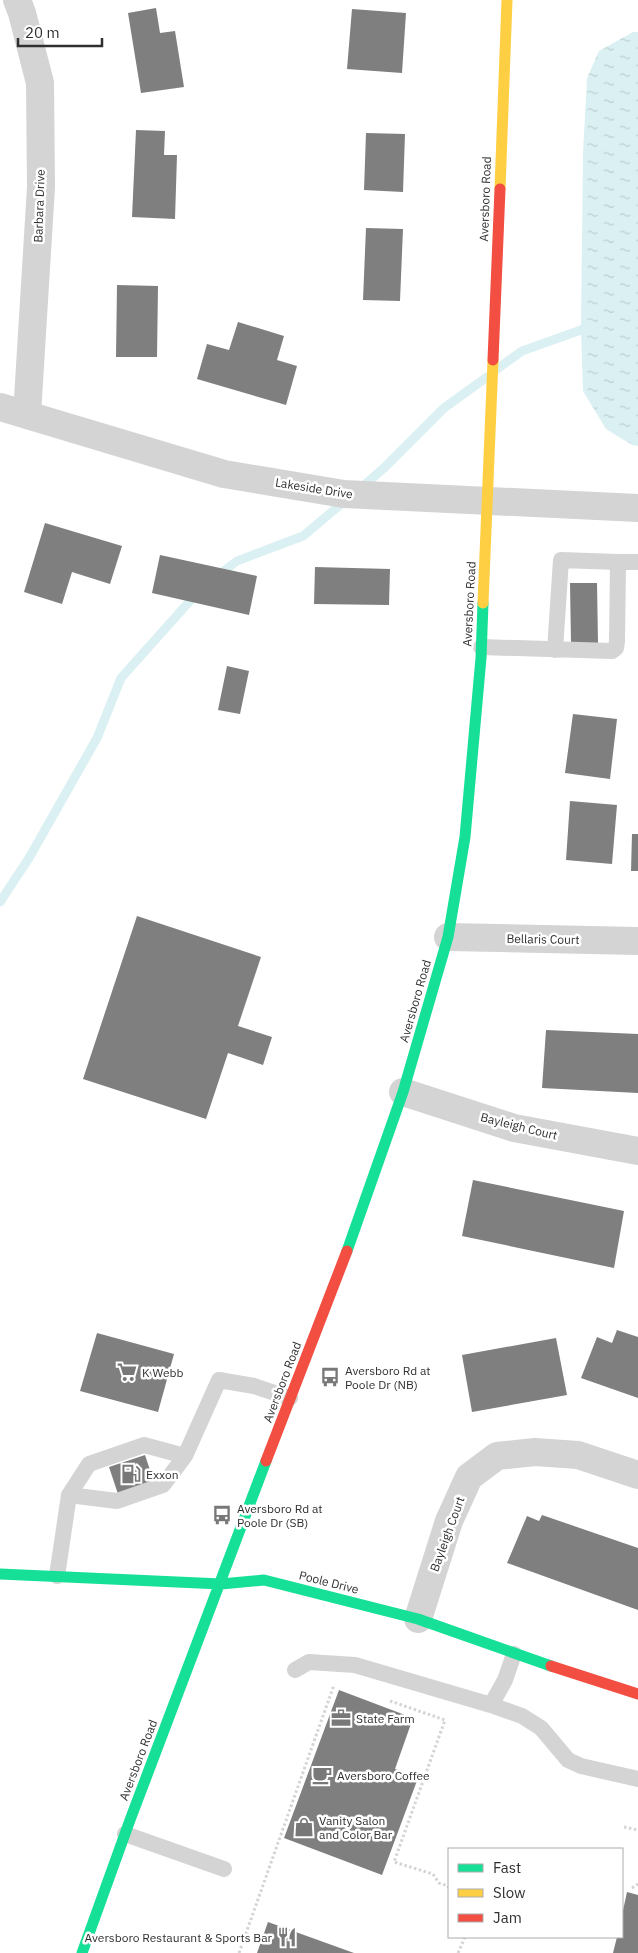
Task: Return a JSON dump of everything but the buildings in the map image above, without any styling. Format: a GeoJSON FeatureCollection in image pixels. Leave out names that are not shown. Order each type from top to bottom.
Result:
{"type":"FeatureCollection","features":[{"type":"Feature","properties":{"kind":"street","name":"Barbara Drive"},"geometry":{"type":"LineString","coordinates":[[17,0],[40,83],[41,187],[27,415]]}},
{"type":"Feature","properties":{"kind":"street","name":"Aversboro Road"},"geometry":{"type":"LineString","coordinates":[[82,1953],[125,1834],[363,1209],[404,1092],[448,937],[465,837],[481,647],[506,0]]}},
{"type":"Feature","properties":{"kind":"street","name":"Lakeside Drive"},"geometry":{"type":"LineString","coordinates":[[0,407],[224,474],[344,494],[638,508]]}},
{"type":"Feature","properties":{"kind":"street","name":"Bellaris Court"},"geometry":{"type":"LineString","coordinates":[[448,937],[638,941]]}},
{"type":"Feature","properties":{"kind":"street","name":"Bayleigh Court"},"geometry":{"type":"LineString","coordinates":[[404,1092],[514,1128],[638,1151]]}},
{"type":"Feature","properties":{"kind":"street","name":"Bayleigh Court"},"geometry":{"type":"LineString","coordinates":[[418,1619],[449,1521],[469,1478],[497,1456],[535,1452],[578,1455],[638,1475]]}},
{"type":"Feature","properties":{"kind":"street","name":"Poole Drive"},"geometry":{"type":"LineString","coordinates":[[0,1574],[221,1584],[264,1580],[418,1619],[514,1654],[638,1694]]}},
{"type":"Feature","properties":{"kind":"lane"},"geometry":{"type":"LineString","coordinates":[[555,650],[560,560],[638,562]]}},
{"type":"Feature","properties":{"kind":"lane"},"geometry":{"type":"LineString","coordinates":[[481,647],[612,651],[616,648],[618,562]]}},
{"type":"Feature","properties":{"kind":"lane"},"geometry":{"type":"LineString","coordinates":[[70,1495],[116,1501],[163,1485],[185,1456],[220,1380],[254,1386],[290,1398]]}},
{"type":"Feature","properties":{"kind":"lane"},"geometry":{"type":"LineString","coordinates":[[57,1576],[70,1495],[88,1464],[144,1445],[185,1456]]}},
{"type":"Feature","properties":{"kind":"lane"},"geometry":{"type":"LineString","coordinates":[[491,1704],[505,1680],[514,1654]]}},
{"type":"Feature","properties":{"kind":"lane"},"geometry":{"type":"LineString","coordinates":[[295,1670],[309,1662],[355,1665],[491,1704],[522,1716],[541,1728],[568,1760],[581,1766],[638,1779]]}},
{"type":"Feature","properties":{"kind":"lane"},"geometry":{"type":"LineString","coordinates":[[125,1834],[224,1868]]}},
{"type":"Feature","properties":{"kind":"path"},"geometry":{"type":"LineString","coordinates":[[239,1953],[335,1682]]}},
{"type":"Feature","properties":{"kind":"path"},"geometry":{"type":"LineString","coordinates":[[390,1701],[445,1720],[394,1862],[433,1874],[439,1883],[448,1886]]}},
{"type":"Feature","properties":{"kind":"path"},"geometry":{"type":"LineString","coordinates":[[624,1827],[638,1830]]}},
{"type":"Feature","properties":{"kind":"path"},"geometry":{"type":"LineString","coordinates":[[632,1888],[638,1884]]}},
{"type":"Feature","properties":{"kind":"path"},"geometry":{"type":"LineString","coordinates":[[458,1953],[465,1938]]}},
{"type":"Feature","properties":{"kind":"water"},"geometry":{"type":"Polygon","coordinates":[[[633,32],[638,32],[638,446],[632,445],[606,429],[583,391],[581,330],[583,153],[587,78],[599,51],[633,32]]]}},
{"type":"Feature","properties":{"kind":"waterway"},"geometry":{"type":"LineString","coordinates":[[497,369],[522,351],[581,330],[590,324]]}},
{"type":"Feature","properties":{"kind":"waterway"},"geometry":{"type":"LineString","coordinates":[[360,489],[385,467],[444,408],[487,377]]}},
{"type":"Feature","properties":{"kind":"waterway"},"geometry":{"type":"LineString","coordinates":[[217,576],[237,561],[303,536],[346,500]]}},
{"type":"Feature","properties":{"kind":"waterway"},"geometry":{"type":"LineString","coordinates":[[0,902],[29,858],[97,738],[121,678],[197,593]]}},
{"type":"Feature","properties":{"kind":"traffic: fast"},"geometry":{"type":"LineString","coordinates":[[347,1251],[403,1092],[448,937],[465,837],[481,658],[483,603]]}},
{"type":"Feature","properties":{"kind":"traffic: fast"},"geometry":{"type":"LineString","coordinates":[[82,1953],[130,1820],[266,1461]]}},
{"type":"Feature","properties":{"kind":"traffic: fast"},"geometry":{"type":"LineString","coordinates":[[0,1574],[221,1584],[264,1580],[418,1619],[551,1666]]}},
{"type":"Feature","properties":{"kind":"traffic: slow"},"geometry":{"type":"LineString","coordinates":[[500,189],[507,0]]}},
{"type":"Feature","properties":{"kind":"traffic: slow"},"geometry":{"type":"LineString","coordinates":[[483,603],[493,360]]}},
{"type":"Feature","properties":{"kind":"traffic: jam"},"geometry":{"type":"LineString","coordinates":[[493,360],[500,189]]}},
{"type":"Feature","properties":{"kind":"traffic: jam"},"geometry":{"type":"LineString","coordinates":[[266,1461],[347,1251]]}},
{"type":"Feature","properties":{"kind":"traffic: jam"},"geometry":{"type":"LineString","coordinates":[[551,1666],[638,1694]]}},
{"type":"Feature","properties":{"kind":"place","name":"K Webb"},"geometry":{"type":"Point","coordinates":[127,1372]}},
{"type":"Feature","properties":{"kind":"place","name":"Aversboro Rd at Poole Dr (NB)"},"geometry":{"type":"Point","coordinates":[330,1377]}},
{"type":"Feature","properties":{"kind":"place","name":"Exxon"},"geometry":{"type":"Point","coordinates":[131,1474]}},
{"type":"Feature","properties":{"kind":"place","name":"Aversboro Rd at Poole Dr (SB)"},"geometry":{"type":"Point","coordinates":[222,1515]}},
{"type":"Feature","properties":{"kind":"place","name":"State Farm"},"geometry":{"type":"Point","coordinates":[341,1718]}},
{"type":"Feature","properties":{"kind":"place","name":"Aversboro Coffee"},"geometry":{"type":"Point","coordinates":[322,1775]}},
{"type":"Feature","properties":{"kind":"place","name":"Vanity Salon and Color Bar"},"geometry":{"type":"Point","coordinates":[304,1827]}},
{"type":"Feature","properties":{"kind":"place","name":"Aversboro Restaurant & Sports Bar"},"geometry":{"type":"Point","coordinates":[287,1937]}}]}
